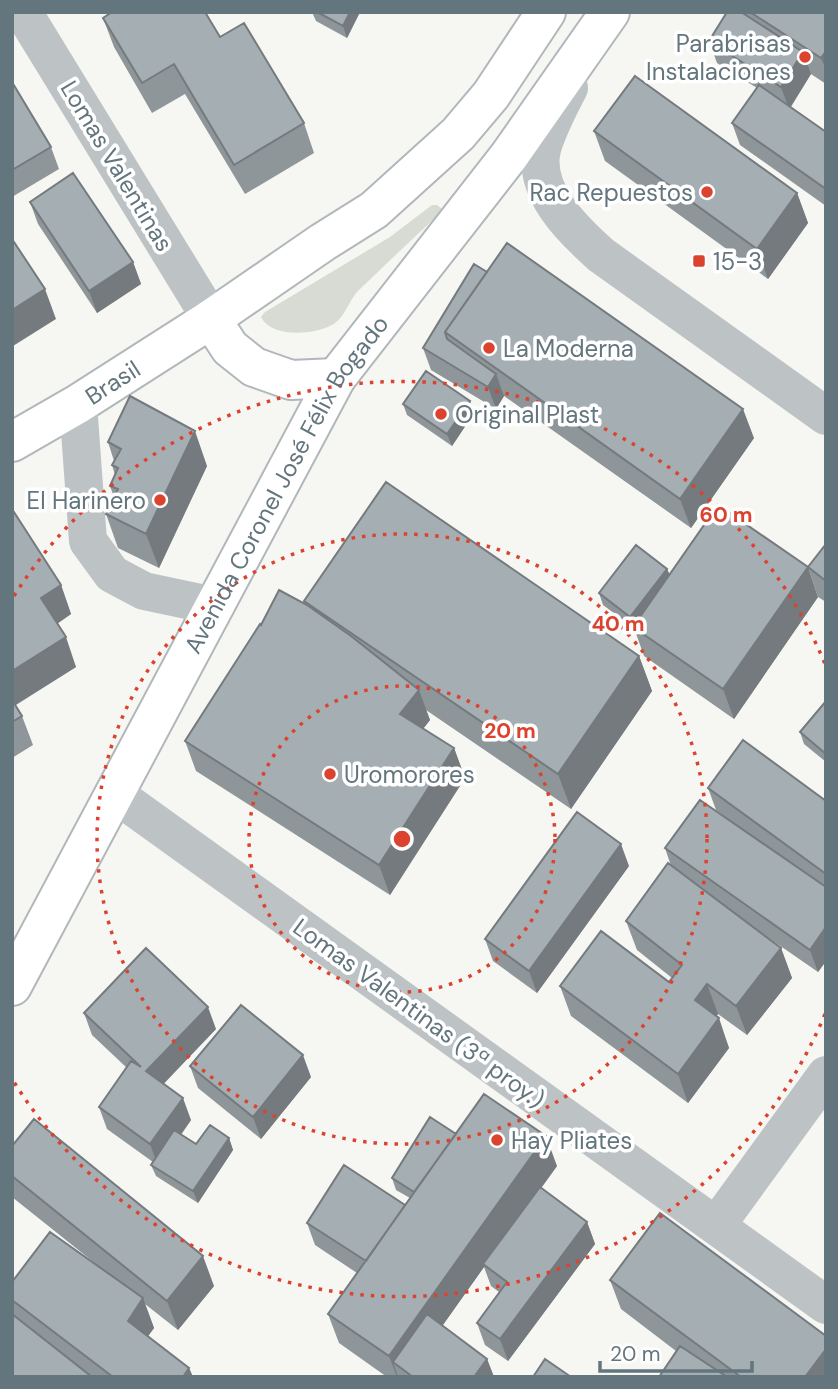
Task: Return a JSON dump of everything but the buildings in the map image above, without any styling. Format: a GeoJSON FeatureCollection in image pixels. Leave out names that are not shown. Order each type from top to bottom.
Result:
{"type":"FeatureCollection","features":[{"type":"Feature","properties":{"kind":"main road"},"geometry":{"type":"LineString","coordinates":[[336,378],[291,380],[254,367],[230,348],[211,319],[374,209],[422,167],[458,134],[491,94],[546,12]]}},
{"type":"Feature","properties":{"kind":"main road","name":"Avenida Coronel José Félix Bogado"},"geometry":{"type":"LineString","coordinates":[[12,986],[336,378],[509,156],[600,27]]}},
{"type":"Feature","properties":{"kind":"main road","name":"Brasil"},"geometry":{"type":"LineString","coordinates":[[12,442],[78,404],[211,319]]}},
{"type":"Feature","properties":{"kind":"street","name":"Lomas Valentinas"},"geometry":{"type":"LineString","coordinates":[[23,12],[211,319]]}},
{"type":"Feature","properties":{"kind":"street"},"geometry":{"type":"LineString","coordinates":[[600,27],[551,125],[542,150],[541,167],[549,195],[577,233],[601,255],[826,416]]}},
{"type":"Feature","properties":{"kind":"street"},"geometry":{"type":"LineString","coordinates":[[78,404],[88,541],[112,574],[144,591],[215,606]]}},
{"type":"Feature","properties":{"kind":"street","name":"Lomas Valentinas (3ª proy.)"},"geometry":{"type":"LineString","coordinates":[[115,794],[826,1305]]}},
{"type":"Feature","properties":{"kind":"street"},"geometry":{"type":"LineString","coordinates":[[716,1226],[826,1074]]}},
{"type":"Feature","properties":{"kind":"shaded area"},"geometry":{"type":"Polygon","coordinates":[[[432,205],[442,209],[440,213],[357,292],[335,323],[318,330],[296,333],[275,329],[261,317],[265,312],[390,237],[432,205]]]}},
{"type":"Feature","properties":{"kind":"place","name":"Parabrisas Instalaciones"},"geometry":{"type":"Point","coordinates":[805,57]}},
{"type":"Feature","properties":{"kind":"place","name":"Rac Repuestos"},"geometry":{"type":"Point","coordinates":[707,192]}},
{"type":"Feature","properties":{"kind":"place","name":"15-3"},"geometry":{"type":"Point","coordinates":[699,261]}},
{"type":"Feature","properties":{"kind":"place","name":"La Moderna"},"geometry":{"type":"Point","coordinates":[489,348]}},
{"type":"Feature","properties":{"kind":"place","name":"Original Plast"},"geometry":{"type":"Point","coordinates":[441,414]}},
{"type":"Feature","properties":{"kind":"place","name":"El Harinero"},"geometry":{"type":"Point","coordinates":[160,500]}},
{"type":"Feature","properties":{"kind":"place","name":"Uromorores"},"geometry":{"type":"Point","coordinates":[330,774]}},
{"type":"Feature","properties":{"kind":"place","name":"Hay Pliates"},"geometry":{"type":"Point","coordinates":[497,1140]}}]}
